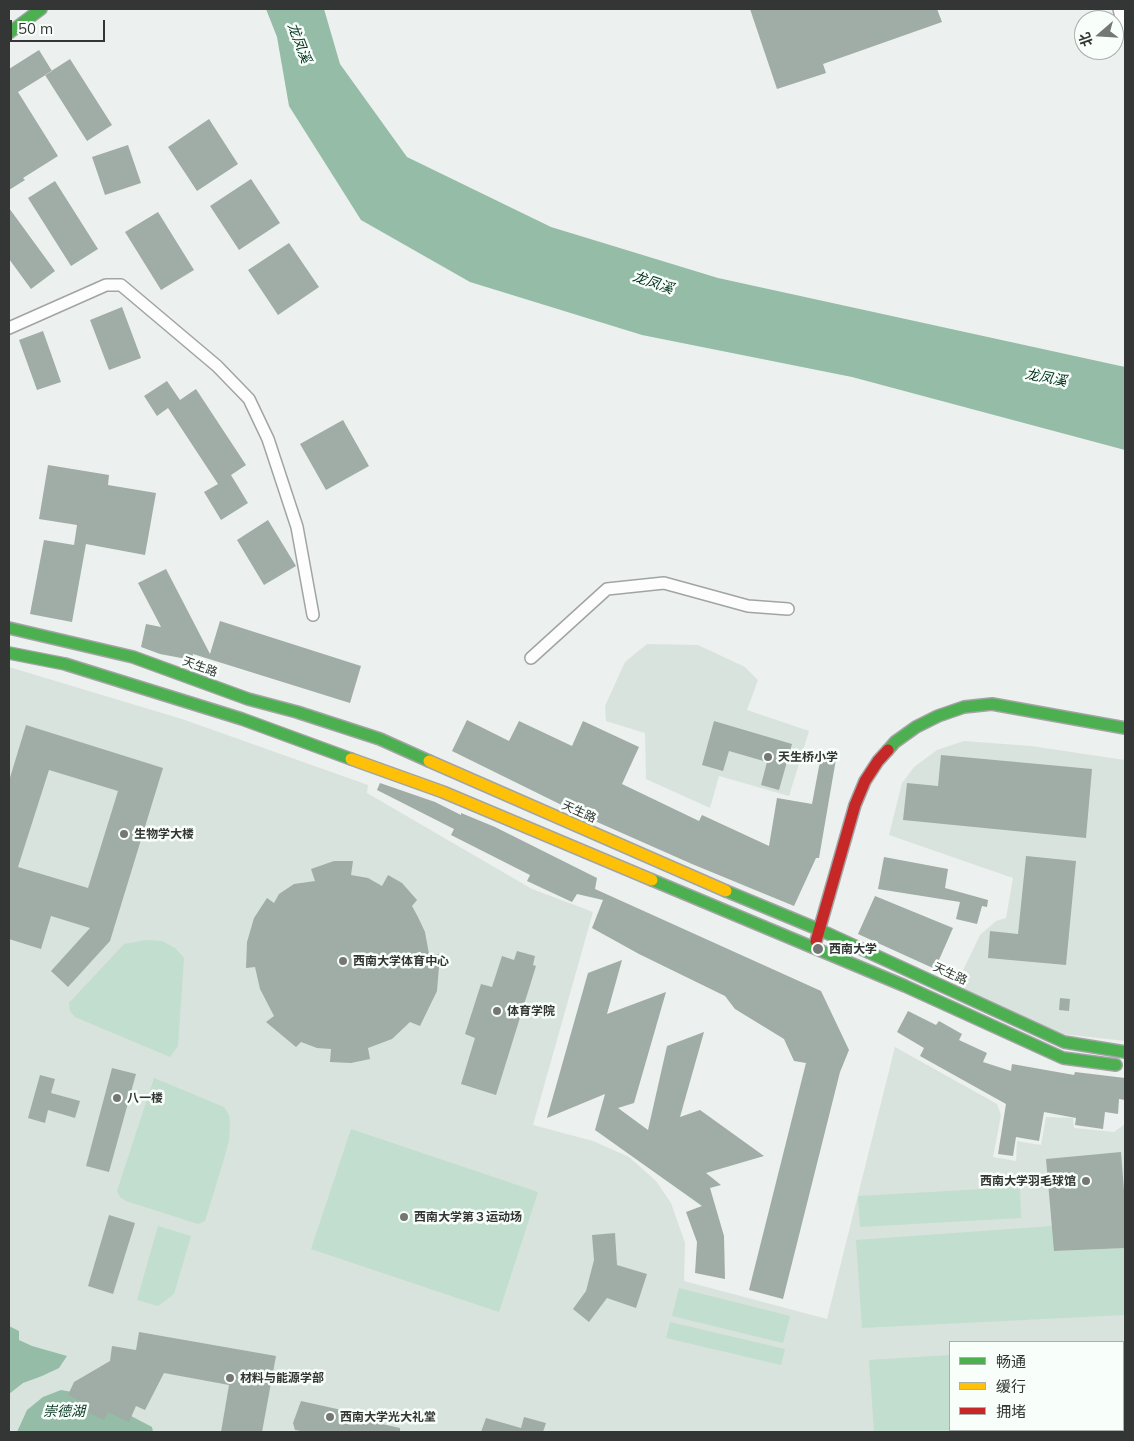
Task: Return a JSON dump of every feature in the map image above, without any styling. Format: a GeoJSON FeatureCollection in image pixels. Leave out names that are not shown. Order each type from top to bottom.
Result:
{"type":"FeatureCollection","features":[{"type":"Feature","properties":{"kind":"main road"},"geometry":{"type":"LineString","coordinates":[[9,33],[41,9]]}},
{"type":"Feature","properties":{"kind":"main road","name":"天生路"},"geometry":{"type":"LineString","coordinates":[[9,628],[133,657],[248,699],[297,712],[380,740],[687,876],[820,930],[1064,1042],[1125,1052]]}},
{"type":"Feature","properties":{"kind":"main road"},"geometry":{"type":"LineString","coordinates":[[9,653],[65,664],[242,719],[443,792],[905,986],[1063,1058],[1125,1066]]}},
{"type":"Feature","properties":{"kind":"main road"},"geometry":{"type":"LineString","coordinates":[[814,948],[855,805],[865,781],[878,761],[895,742],[916,727],[938,716],[964,707],[992,704],[1125,728]]}},
{"type":"Feature","properties":{"kind":"street"},"geometry":{"type":"LineString","coordinates":[[1119,9],[1125,32]]}},
{"type":"Feature","properties":{"kind":"street"},"geometry":{"type":"LineString","coordinates":[[9,328],[106,285],[121,285],[217,366],[249,399],[268,439],[297,527],[313,615]]}},
{"type":"Feature","properties":{"kind":"street"},"geometry":{"type":"LineString","coordinates":[[531,658],[607,589],[664,584],[748,606],[788,610]]}},
{"type":"Feature","properties":{"kind":"shaded area"},"geometry":{"type":"Polygon","coordinates":[[[647,644],[698,645],[745,667],[758,680],[747,710],[809,731],[789,796],[719,776],[710,808],[646,779],[645,733],[606,721],[605,706],[625,662],[647,644]]]}},
{"type":"Feature","properties":{"kind":"shaded area"},"geometry":{"type":"Polygon","coordinates":[[[9,667],[182,719],[368,785],[367,793],[532,889],[593,912],[533,1125],[593,1141],[629,1157],[656,1181],[671,1203],[685,1243],[684,1281],[827,1319],[895,1047],[997,1104],[1001,1115],[993,1157],[1016,1161],[1017,1141],[1041,1145],[1046,1117],[1073,1118],[1074,1128],[1114,1132],[1125,1124],[1125,1432],[9,1432],[9,667]]]}},
{"type":"Feature","properties":{"kind":"shaded area"},"geometry":{"type":"Polygon","coordinates":[[[964,741],[1031,746],[1125,760],[1125,1041],[1062,1034],[955,987],[980,935],[996,921],[1006,918],[1013,878],[889,835],[902,783],[914,767],[937,750],[964,741]]]}},
{"type":"Feature","properties":{"kind":"shaded area"},"geometry":{"type":"Polygon","coordinates":[[[146,940],[162,941],[175,948],[184,958],[178,1046],[170,1057],[75,1017],[70,1011],[69,1003],[124,944],[146,940]]]}},
{"type":"Feature","properties":{"kind":"shaded area"},"geometry":{"type":"Polygon","coordinates":[[[154,1078],[224,1107],[229,1115],[229,1140],[224,1159],[205,1221],[198,1224],[126,1201],[120,1197],[117,1191],[154,1078]]]}},
{"type":"Feature","properties":{"kind":"shaded area"},"geometry":{"type":"Polygon","coordinates":[[[351,1129],[538,1192],[499,1312],[311,1249],[351,1129]]]}},
{"type":"Feature","properties":{"kind":"shaded area"},"geometry":{"type":"Polygon","coordinates":[[[1020,1187],[1021,1218],[860,1227],[858,1196],[1020,1187]]]}},
{"type":"Feature","properties":{"kind":"shaded area"},"geometry":{"type":"Polygon","coordinates":[[[158,1226],[191,1236],[174,1294],[158,1306],[137,1300],[158,1226]]]}},
{"type":"Feature","properties":{"kind":"shaded area"},"geometry":{"type":"Polygon","coordinates":[[[1052,1226],[1055,1251],[1125,1248],[1125,1315],[862,1328],[856,1240],[1052,1226]]]}},
{"type":"Feature","properties":{"kind":"shaded area"},"geometry":{"type":"Polygon","coordinates":[[[679,1288],[790,1316],[783,1343],[672,1316],[679,1288]]]}},
{"type":"Feature","properties":{"kind":"shaded area"},"geometry":{"type":"Polygon","coordinates":[[[670,1322],[785,1349],[781,1365],[666,1338],[670,1322]]]}},
{"type":"Feature","properties":{"kind":"shaded area"},"geometry":{"type":"Polygon","coordinates":[[[949,1355],[949,1431],[1070,1432],[874,1432],[869,1360],[949,1355]]]}},
{"type":"Feature","properties":{"kind":"water","name":"龙凤溪"},"geometry":{"type":"Polygon","coordinates":[[[266,9],[324,9],[340,64],[407,157],[551,227],[718,278],[1125,367],[1125,450],[852,377],[642,335],[470,282],[361,220],[289,106],[277,37],[266,9]]]}},
{"type":"Feature","properties":{"kind":"water","name":"崇德湖"},"geometry":{"type":"Polygon","coordinates":[[[9,1326],[19,1331],[19,1340],[32,1346],[67,1356],[59,1368],[23,1383],[9,1394],[9,1326]]]}},
{"type":"Feature","properties":{"kind":"water","name":"崇德湖"},"geometry":{"type":"Polygon","coordinates":[[[61,1390],[83,1394],[112,1406],[152,1427],[153,1432],[17,1432],[27,1410],[43,1397],[61,1390]]]}},
{"type":"Feature","properties":{"kind":"building"},"geometry":{"type":"Polygon","coordinates":[[[750,9],[937,9],[942,22],[823,64],[826,73],[777,89],[750,9]]]}},
{"type":"Feature","properties":{"kind":"building"},"geometry":{"type":"Polygon","coordinates":[[[39,50],[52,71],[18,92],[58,156],[23,178],[25,180],[9,190],[9,69],[39,50]]]}},
{"type":"Feature","properties":{"kind":"building"},"geometry":{"type":"Polygon","coordinates":[[[70,59],[112,125],[87,141],[45,75],[70,59]]]}},
{"type":"Feature","properties":{"kind":"building"},"geometry":{"type":"Polygon","coordinates":[[[209,119],[238,164],[197,191],[168,147],[209,119]]]}},
{"type":"Feature","properties":{"kind":"building"},"geometry":{"type":"Polygon","coordinates":[[[128,145],[141,183],[105,195],[92,157],[128,145]]]}},
{"type":"Feature","properties":{"kind":"building"},"geometry":{"type":"Polygon","coordinates":[[[251,179],[280,223],[239,250],[210,206],[251,179]]]}},
{"type":"Feature","properties":{"kind":"building"},"geometry":{"type":"Polygon","coordinates":[[[55,181],[98,249],[71,266],[28,198],[55,181]]]}},
{"type":"Feature","properties":{"kind":"building"},"geometry":{"type":"Polygon","coordinates":[[[9,208],[55,271],[31,289],[9,259],[9,208]]]}},
{"type":"Feature","properties":{"kind":"building"},"geometry":{"type":"Polygon","coordinates":[[[158,212],[194,270],[161,290],[125,232],[158,212]]]}},
{"type":"Feature","properties":{"kind":"building"},"geometry":{"type":"Polygon","coordinates":[[[289,243],[319,287],[278,315],[248,270],[289,243]]]}},
{"type":"Feature","properties":{"kind":"building"},"geometry":{"type":"Polygon","coordinates":[[[122,307],[141,358],[109,370],[90,320],[122,307]]]}},
{"type":"Feature","properties":{"kind":"building"},"geometry":{"type":"Polygon","coordinates":[[[43,331],[61,382],[37,390],[19,340],[43,331]]]}},
{"type":"Feature","properties":{"kind":"building"},"geometry":{"type":"Polygon","coordinates":[[[167,381],[180,400],[196,389],[246,465],[231,475],[248,503],[221,520],[204,492],[218,484],[168,408],[157,416],[144,396],[167,381]]]}},
{"type":"Feature","properties":{"kind":"building"},"geometry":{"type":"Polygon","coordinates":[[[343,420],[369,466],[326,490],[300,444],[343,420]]]}},
{"type":"Feature","properties":{"kind":"building"},"geometry":{"type":"Polygon","coordinates":[[[48,465],[109,475],[108,485],[156,493],[145,555],[86,544],[72,622],[30,614],[44,540],[74,545],[77,525],[39,519],[48,465]]]}},
{"type":"Feature","properties":{"kind":"building"},"geometry":{"type":"Polygon","coordinates":[[[268,520],[296,566],[264,585],[237,540],[268,520]]]}},
{"type":"Feature","properties":{"kind":"building"},"geometry":{"type":"Polygon","coordinates":[[[166,569],[210,654],[220,621],[361,666],[350,703],[193,654],[192,660],[160,654],[141,647],[146,624],[161,627],[138,583],[166,569]]]}},
{"type":"Feature","properties":{"kind":"building"},"geometry":{"type":"Polygon","coordinates":[[[467,720],[509,741],[519,721],[572,746],[583,721],[639,747],[622,784],[699,821],[702,815],[769,846],[777,798],[812,804],[821,756],[836,759],[819,858],[816,858],[794,906],[588,818],[452,751],[467,720]]]}},
{"type":"Feature","properties":{"kind":"building","name":"天生桥小学"},"geometry":{"type":"Polygon","coordinates":[[[714,721],[792,744],[779,790],[761,785],[767,762],[729,751],[723,771],[702,765],[714,721]]]}},
{"type":"Feature","properties":{"kind":"building","name":"生物学大楼"},"geometry":{"type":"Polygon","coordinates":[[[26,725],[163,768],[110,941],[68,987],[51,971],[90,928],[51,916],[41,949],[9,939],[9,781],[26,725]],[[49,770],[18,867],[88,888],[118,791],[49,770]]]}},
{"type":"Feature","properties":{"kind":"building"},"geometry":{"type":"Polygon","coordinates":[[[941,755],[1092,769],[1086,838],[903,820],[907,783],[938,786],[941,755]]]}},
{"type":"Feature","properties":{"kind":"building"},"geometry":{"type":"Polygon","coordinates":[[[380,783],[435,802],[461,815],[461,813],[495,827],[597,878],[595,889],[821,991],[849,1050],[840,1072],[783,1299],[749,1290],[806,1063],[794,1061],[784,1039],[735,1009],[725,996],[639,954],[592,928],[603,900],[577,894],[572,902],[527,881],[530,875],[451,835],[454,829],[377,790],[380,783]]]}},
{"type":"Feature","properties":{"kind":"building"},"geometry":{"type":"Polygon","coordinates":[[[1026,856],[1076,861],[1066,965],[988,958],[990,931],[1018,934],[1026,856]]]}},
{"type":"Feature","properties":{"kind":"building"},"geometry":{"type":"Polygon","coordinates":[[[884,857],[948,869],[945,888],[988,900],[987,907],[982,906],[977,924],[956,919],[960,902],[878,889],[884,857]]]}},
{"type":"Feature","properties":{"kind":"building","name":"西南大学体育中心"},"geometry":{"type":"Polygon","coordinates":[[[334,861],[353,861],[351,875],[368,878],[382,886],[388,875],[402,883],[417,900],[412,906],[425,932],[429,954],[440,954],[437,991],[420,1026],[410,1022],[392,1039],[368,1048],[370,1059],[351,1063],[330,1062],[331,1049],[317,1048],[301,1042],[296,1047],[266,1022],[274,1016],[260,989],[255,967],[246,968],[247,942],[254,918],[267,898],[274,903],[279,894],[294,884],[315,881],[311,869],[334,861]]]}},
{"type":"Feature","properties":{"kind":"building"},"geometry":{"type":"Polygon","coordinates":[[[875,896],[953,928],[935,969],[858,934],[875,896]]]}},
{"type":"Feature","properties":{"kind":"building","name":"体育学院"},"geometry":{"type":"Polygon","coordinates":[[[517,951],[535,956],[533,965],[536,966],[496,1095],[461,1084],[475,1038],[465,1034],[481,984],[492,987],[502,956],[514,960],[517,951]]]}},
{"type":"Feature","properties":{"kind":"building"},"geometry":{"type":"Polygon","coordinates":[[[622,960],[607,1014],[666,992],[634,1103],[618,1108],[648,1130],[667,1046],[704,1032],[680,1117],[700,1110],[764,1156],[706,1173],[721,1185],[710,1188],[724,1236],[725,1279],[695,1273],[697,1242],[686,1212],[702,1206],[595,1130],[605,1094],[547,1118],[588,973],[622,960]]]}},
{"type":"Feature","properties":{"kind":"building"},"geometry":{"type":"Polygon","coordinates":[[[1060,998],[1070,999],[1069,1011],[1059,1010],[1060,998]]]}},
{"type":"Feature","properties":{"kind":"building"},"geometry":{"type":"Polygon","coordinates":[[[908,1011],[936,1025],[939,1021],[962,1034],[959,1040],[987,1053],[983,1062],[1011,1071],[1012,1064],[1074,1075],[1075,1072],[1125,1078],[1125,1100],[1119,1099],[1118,1114],[1105,1112],[1103,1129],[1075,1125],[1076,1118],[1044,1112],[1039,1141],[1016,1137],[1013,1156],[998,1154],[1006,1104],[920,1056],[924,1048],[897,1032],[908,1011]]]}},
{"type":"Feature","properties":{"kind":"building","name":"八一楼"},"geometry":{"type":"Polygon","coordinates":[[[112,1068],[136,1074],[109,1172],[86,1166],[112,1068]]]}},
{"type":"Feature","properties":{"kind":"building"},"geometry":{"type":"Polygon","coordinates":[[[40,1075],[55,1079],[51,1093],[80,1101],[75,1118],[48,1110],[45,1123],[28,1118],[40,1075]]]}},
{"type":"Feature","properties":{"kind":"building","name":"西南大学羽毛球馆"},"geometry":{"type":"Polygon","coordinates":[[[1121,1152],[1125,1203],[1125,1248],[1054,1251],[1046,1159],[1121,1152]]]}},
{"type":"Feature","properties":{"kind":"building"},"geometry":{"type":"Polygon","coordinates":[[[109,1215],[135,1223],[113,1294],[88,1286],[109,1215]]]}},
{"type":"Feature","properties":{"kind":"building"},"geometry":{"type":"Polygon","coordinates":[[[615,1233],[617,1265],[647,1274],[636,1308],[607,1298],[589,1322],[573,1309],[586,1291],[594,1260],[592,1235],[615,1233]]]}},
{"type":"Feature","properties":{"kind":"building","name":"材料与能源学部"},"geometry":{"type":"Polygon","coordinates":[[[139,1332],[276,1356],[262,1432],[221,1432],[229,1385],[164,1373],[145,1410],[136,1406],[129,1422],[108,1412],[104,1420],[83,1410],[86,1404],[68,1395],[74,1382],[110,1361],[112,1346],[136,1350],[139,1332]]]}},
{"type":"Feature","properties":{"kind":"building","name":"西南大学光大礼堂"},"geometry":{"type":"Polygon","coordinates":[[[301,1401],[364,1415],[364,1420],[400,1428],[400,1432],[306,1432],[295,1430],[293,1423],[301,1401]]]}},
{"type":"Feature","properties":{"kind":"building"},"geometry":{"type":"Polygon","coordinates":[[[524,1417],[546,1423],[543,1432],[481,1432],[486,1418],[521,1428],[524,1417]]]}},
{"type":"Feature","properties":{"kind":"traffic: fast"},"geometry":{"type":"LineString","coordinates":[[9,33],[41,9]]}},
{"type":"Feature","properties":{"kind":"traffic: fast"},"geometry":{"type":"LineString","coordinates":[[9,628],[133,657],[248,699],[297,712],[380,739],[429,761]]}},
{"type":"Feature","properties":{"kind":"traffic: fast"},"geometry":{"type":"LineString","coordinates":[[9,653],[65,664],[242,719],[351,759]]}},
{"type":"Feature","properties":{"kind":"traffic: fast"},"geometry":{"type":"LineString","coordinates":[[888,750],[895,742],[916,727],[938,716],[964,707],[992,704],[1125,728]]}},
{"type":"Feature","properties":{"kind":"traffic: fast"},"geometry":{"type":"LineString","coordinates":[[652,880],[905,986],[1063,1058],[1116,1065]]}},
{"type":"Feature","properties":{"kind":"traffic: fast"},"geometry":{"type":"LineString","coordinates":[[726,891],[820,930],[1064,1042],[1125,1052]]}},
{"type":"Feature","properties":{"kind":"traffic: slow"},"geometry":{"type":"LineString","coordinates":[[351,759],[443,792],[652,880]]}},
{"type":"Feature","properties":{"kind":"traffic: slow"},"geometry":{"type":"LineString","coordinates":[[429,761],[726,891]]}},
{"type":"Feature","properties":{"kind":"traffic: jam"},"geometry":{"type":"LineString","coordinates":[[816,941],[855,805],[865,781],[888,750]]}},
{"type":"Feature","properties":{"kind":"place","name":"天生桥小学"},"geometry":{"type":"Point","coordinates":[768,757]}},
{"type":"Feature","properties":{"kind":"place","name":"生物学大楼"},"geometry":{"type":"Point","coordinates":[124,834]}},
{"type":"Feature","properties":{"kind":"place","name":"西南大学"},"geometry":{"type":"Point","coordinates":[818,949]}},
{"type":"Feature","properties":{"kind":"place","name":"西南大学体育中心"},"geometry":{"type":"Point","coordinates":[343,961]}},
{"type":"Feature","properties":{"kind":"place","name":"体育学院"},"geometry":{"type":"Point","coordinates":[497,1011]}},
{"type":"Feature","properties":{"kind":"place","name":"八一楼"},"geometry":{"type":"Point","coordinates":[117,1098]}},
{"type":"Feature","properties":{"kind":"place","name":"西南大学羽毛球馆"},"geometry":{"type":"Point","coordinates":[1086,1181]}},
{"type":"Feature","properties":{"kind":"place","name":"西南大学第３运动场"},"geometry":{"type":"Point","coordinates":[404,1217]}},
{"type":"Feature","properties":{"kind":"place","name":"材料与能源学部"},"geometry":{"type":"Point","coordinates":[230,1378]}},
{"type":"Feature","properties":{"kind":"place","name":"西南大学光大礼堂"},"geometry":{"type":"Point","coordinates":[330,1417]}}]}
